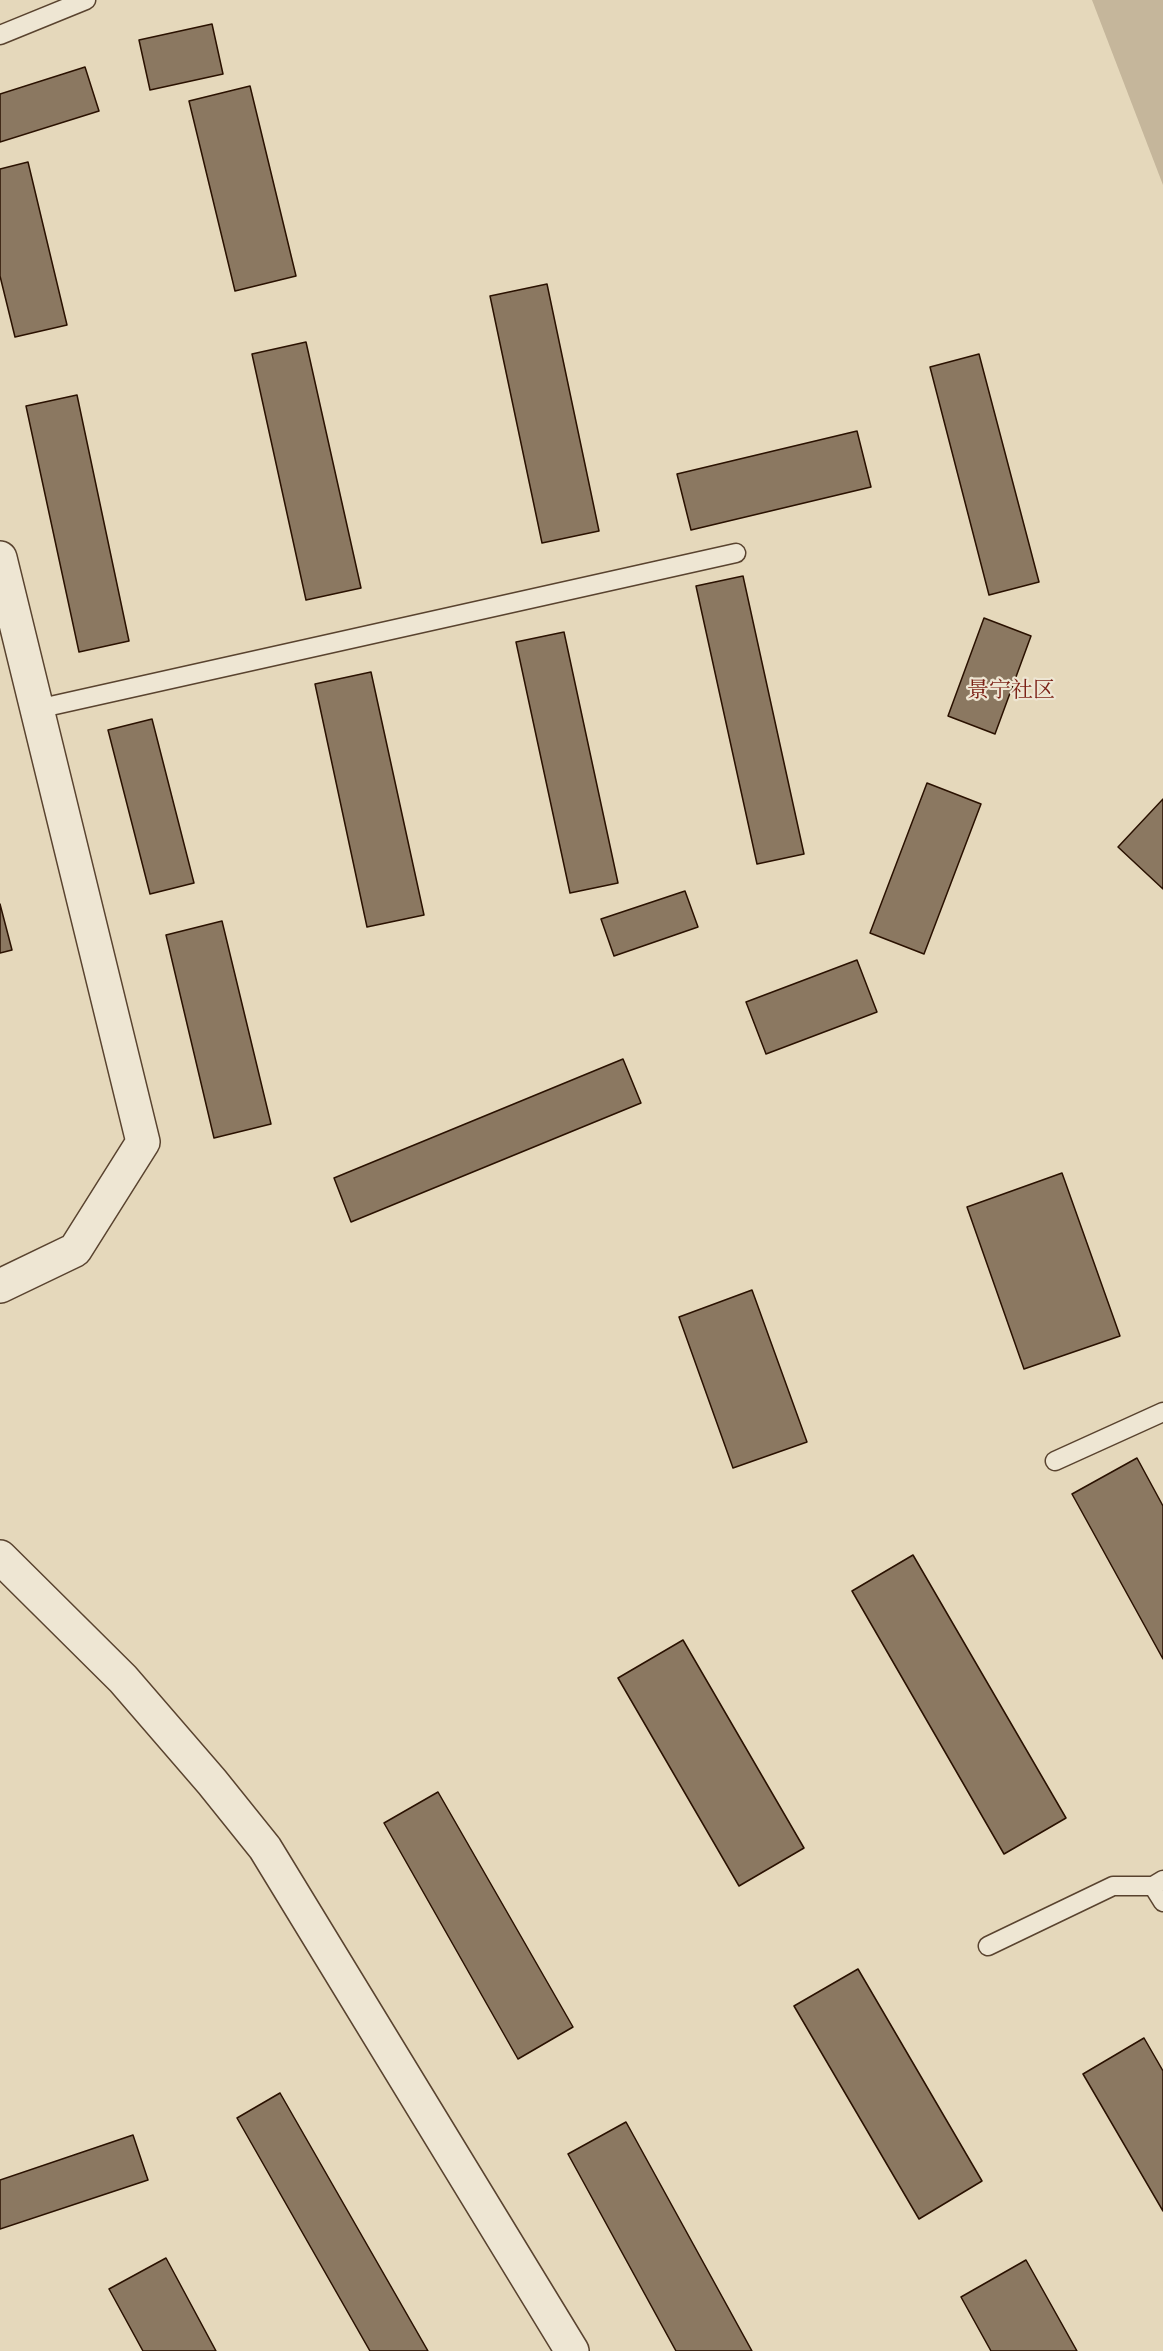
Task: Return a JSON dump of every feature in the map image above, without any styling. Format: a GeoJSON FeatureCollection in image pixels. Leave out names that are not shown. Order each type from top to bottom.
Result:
{"type":"FeatureCollection","features":[{"type":"Feature","properties":{"kind":"street"},"geometry":{"type":"LineString","coordinates":[[0,558],[143,1142],[75,1250],[0,1286]]}},
{"type":"Feature","properties":{"kind":"street"},"geometry":{"type":"LineString","coordinates":[[0,1557],[123,1679],[212,1782],[265,1848],[572,2351]]}},
{"type":"Feature","properties":{"kind":"lane"},"geometry":{"type":"LineString","coordinates":[[0,35],[86,0]]}},
{"type":"Feature","properties":{"kind":"lane"},"geometry":{"type":"LineString","coordinates":[[37,709],[736,553]]}},
{"type":"Feature","properties":{"kind":"lane"},"geometry":{"type":"LineString","coordinates":[[1054,1461],[1163,1412]]}},
{"type":"Feature","properties":{"kind":"lane"},"geometry":{"type":"LineString","coordinates":[[988,1946],[1113,1886],[1158,1883],[1163,1902]]}},
{"type":"Feature","properties":{"kind":"shaded area"},"geometry":{"type":"Polygon","coordinates":[[[1092,0],[1163,0],[1163,185],[1092,0]]]}},
{"type":"Feature","properties":{"kind":"building"},"geometry":{"type":"Polygon","coordinates":[[[212,24],[223,74],[150,90],[139,40],[212,24]]]}},
{"type":"Feature","properties":{"kind":"building"},"geometry":{"type":"Polygon","coordinates":[[[85,67],[99,111],[0,142],[0,94],[85,67]]]}},
{"type":"Feature","properties":{"kind":"building"},"geometry":{"type":"Polygon","coordinates":[[[250,86],[296,276],[235,291],[189,101],[250,86]]]}},
{"type":"Feature","properties":{"kind":"building"},"geometry":{"type":"Polygon","coordinates":[[[28,162],[67,325],[15,337],[0,276],[0,169],[28,162]]]}},
{"type":"Feature","properties":{"kind":"building"},"geometry":{"type":"Polygon","coordinates":[[[547,284],[599,531],[542,543],[490,296],[547,284]]]}},
{"type":"Feature","properties":{"kind":"building"},"geometry":{"type":"Polygon","coordinates":[[[306,342],[361,588],[306,600],[252,354],[306,342]]]}},
{"type":"Feature","properties":{"kind":"building"},"geometry":{"type":"Polygon","coordinates":[[[979,354],[1039,582],[989,595],[930,367],[979,354]]]}},
{"type":"Feature","properties":{"kind":"building"},"geometry":{"type":"Polygon","coordinates":[[[77,395],[129,641],[79,652],[26,406],[77,395]]]}},
{"type":"Feature","properties":{"kind":"building"},"geometry":{"type":"Polygon","coordinates":[[[857,431],[871,487],[691,530],[677,474],[857,431]]]}},
{"type":"Feature","properties":{"kind":"building"},"geometry":{"type":"Polygon","coordinates":[[[743,576],[804,854],[757,864],[696,586],[743,576]]]}},
{"type":"Feature","properties":{"kind":"building"},"geometry":{"type":"Polygon","coordinates":[[[984,618],[1031,636],[995,734],[948,716],[984,618]]]}},
{"type":"Feature","properties":{"kind":"building"},"geometry":{"type":"Polygon","coordinates":[[[564,632],[618,883],[570,893],[516,642],[564,632]]]}},
{"type":"Feature","properties":{"kind":"building"},"geometry":{"type":"Polygon","coordinates":[[[371,672],[424,915],[367,927],[315,684],[371,672]]]}},
{"type":"Feature","properties":{"kind":"building"},"geometry":{"type":"Polygon","coordinates":[[[152,719],[194,883],[150,894],[108,730],[152,719]]]}},
{"type":"Feature","properties":{"kind":"building"},"geometry":{"type":"Polygon","coordinates":[[[927,783],[981,804],[924,954],[870,933],[927,783]]]}},
{"type":"Feature","properties":{"kind":"building"},"geometry":{"type":"Polygon","coordinates":[[[1163,799],[1163,889],[1118,847],[1163,799]]]}},
{"type":"Feature","properties":{"kind":"building"},"geometry":{"type":"Polygon","coordinates":[[[685,891],[698,927],[614,956],[601,919],[685,891]]]}},
{"type":"Feature","properties":{"kind":"building"},"geometry":{"type":"Polygon","coordinates":[[[0,904],[12,950],[0,953],[0,904]]]}},
{"type":"Feature","properties":{"kind":"building"},"geometry":{"type":"Polygon","coordinates":[[[222,921],[271,1124],[214,1138],[166,935],[222,921]]]}},
{"type":"Feature","properties":{"kind":"building"},"geometry":{"type":"Polygon","coordinates":[[[857,960],[877,1012],[766,1054],[746,1002],[857,960]]]}},
{"type":"Feature","properties":{"kind":"building"},"geometry":{"type":"Polygon","coordinates":[[[623,1059],[641,1103],[351,1222],[334,1178],[623,1059]]]}},
{"type":"Feature","properties":{"kind":"building"},"geometry":{"type":"Polygon","coordinates":[[[1062,1173],[1120,1336],[1024,1369],[967,1207],[1062,1173]]]}},
{"type":"Feature","properties":{"kind":"building"},"geometry":{"type":"Polygon","coordinates":[[[752,1290],[807,1442],[733,1468],[679,1317],[752,1290]]]}},
{"type":"Feature","properties":{"kind":"building"},"geometry":{"type":"Polygon","coordinates":[[[1137,1458],[1163,1506],[1163,1659],[1072,1494],[1137,1458]]]}},
{"type":"Feature","properties":{"kind":"building"},"geometry":{"type":"Polygon","coordinates":[[[913,1555],[1066,1818],[1004,1854],[852,1591],[913,1555]]]}},
{"type":"Feature","properties":{"kind":"building"},"geometry":{"type":"Polygon","coordinates":[[[683,1640],[804,1848],[739,1886],[618,1678],[683,1640]]]}},
{"type":"Feature","properties":{"kind":"building"},"geometry":{"type":"Polygon","coordinates":[[[438,1792],[573,2027],[518,2059],[384,1823],[438,1792]]]}},
{"type":"Feature","properties":{"kind":"building"},"geometry":{"type":"Polygon","coordinates":[[[858,1969],[982,2181],[919,2219],[794,2006],[858,1969]]]}},
{"type":"Feature","properties":{"kind":"building"},"geometry":{"type":"Polygon","coordinates":[[[1144,2038],[1163,2071],[1163,2211],[1083,2074],[1144,2038]]]}},
{"type":"Feature","properties":{"kind":"building"},"geometry":{"type":"Polygon","coordinates":[[[280,2093],[428,2351],[370,2351],[237,2118],[280,2093]]]}},
{"type":"Feature","properties":{"kind":"building"},"geometry":{"type":"Polygon","coordinates":[[[626,2122],[752,2351],[676,2351],[568,2154],[626,2122]]]}},
{"type":"Feature","properties":{"kind":"building"},"geometry":{"type":"Polygon","coordinates":[[[133,2135],[148,2180],[0,2229],[0,2180],[133,2135]]]}},
{"type":"Feature","properties":{"kind":"building"},"geometry":{"type":"Polygon","coordinates":[[[166,2258],[216,2351],[143,2351],[109,2289],[166,2258]]]}},
{"type":"Feature","properties":{"kind":"building"},"geometry":{"type":"Polygon","coordinates":[[[1026,2260],[1077,2351],[991,2351],[961,2297],[1026,2260]]]}},
{"type":"Feature","properties":{"kind":"district","name":"景宁社区"},"geometry":{"type":"Point","coordinates":[1011,691]}}]}
